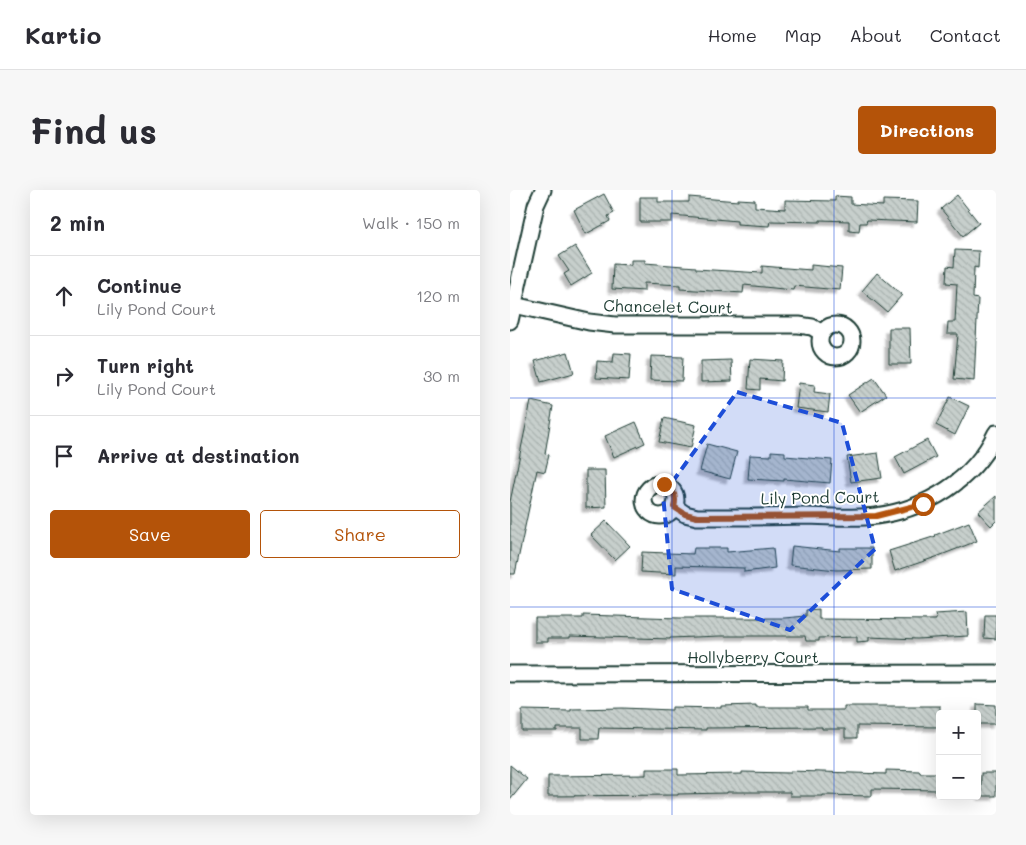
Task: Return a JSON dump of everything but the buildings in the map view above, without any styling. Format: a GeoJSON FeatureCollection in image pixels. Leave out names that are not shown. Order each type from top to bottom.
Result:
{"type":"FeatureCollection","features":[{"type":"Feature","properties":{"kind":"street"},"geometry":{"type":"LineString","coordinates":[[510,322],[536,205],[543,190]]}},
{"type":"Feature","properties":{"kind":"street","name":"Chancelet Court"},"geometry":{"type":"LineString","coordinates":[[514,305],[589,322],[615,325],[799,325],[822,333]]}},
{"type":"Feature","properties":{"kind":"street","name":"Lily Pond Court"},"geometry":{"type":"LineString","coordinates":[[674,507],[685,514],[697,517],[876,516],[923,504],[943,493],[964,476],[980,459],[996,433]]}},
{"type":"Feature","properties":{"kind":"street","name":"Hollyberry Court"},"geometry":{"type":"LineString","coordinates":[[510,674],[996,673]]}},
{"type":"Feature","properties":{"kind":"highlighted area"},"geometry":{"type":"Polygon","coordinates":[[[737,392],[842,423],[875,549],[790,630],[672,589],[663,495],[737,392]]]}},
{"type":"Feature","properties":{"kind":"route"},"geometry":{"type":"LineString","coordinates":[[664,484],[673,490],[676,501],[674,507],[685,514],[697,517],[876,516],[923,504]]}}]}
